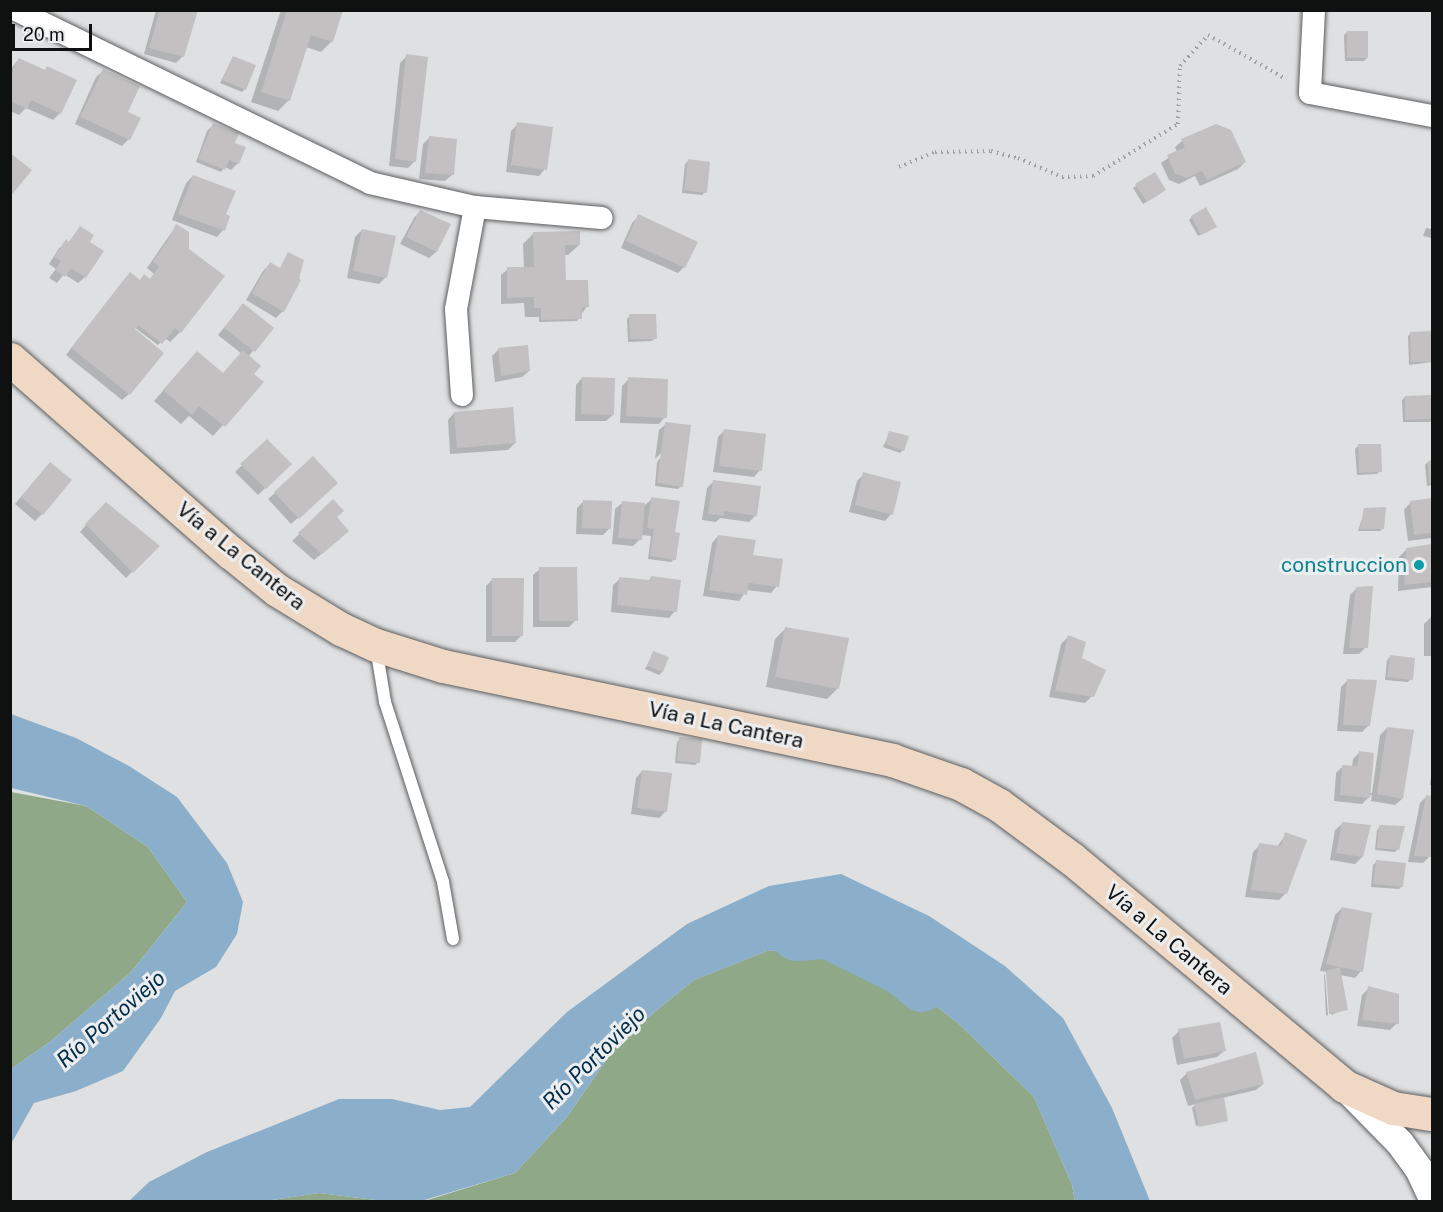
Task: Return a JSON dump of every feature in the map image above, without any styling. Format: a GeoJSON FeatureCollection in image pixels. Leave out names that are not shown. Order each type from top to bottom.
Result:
{"type":"FeatureCollection","features":[{"type":"Feature","properties":{"kind":"main road","name":"Vía a La Cantera"},"geometry":{"type":"LineString","coordinates":[[10,359],[230,552],[277,590],[310,612],[376,645],[443,666],[892,760],[961,784],[1028,824],[1344,1086],[1368,1099],[1393,1108],[1432,1114]]}},
{"type":"Feature","properties":{"kind":"street"},"geometry":{"type":"LineString","coordinates":[[16,10],[370,183],[475,207],[602,218]]}},
{"type":"Feature","properties":{"kind":"street"},"geometry":{"type":"LineString","coordinates":[[1314,10],[1310,93],[1432,116]]}},
{"type":"Feature","properties":{"kind":"street"},"geometry":{"type":"LineString","coordinates":[[462,395],[456,309],[475,207]]}},
{"type":"Feature","properties":{"kind":"street"},"geometry":{"type":"LineString","coordinates":[[1344,1086],[1400,1143],[1420,1172],[1432,1197]]}},
{"type":"Feature","properties":{"kind":"lane"},"geometry":{"type":"LineString","coordinates":[[376,645],[385,702],[443,882],[453,939]]}},
{"type":"Feature","properties":{"kind":"path"},"geometry":{"type":"LineString","coordinates":[[899,166],[935,152],[991,151],[1018,158],[1062,177],[1093,176],[1178,124],[1180,66],[1208,35],[1310,93]]}},
{"type":"Feature","properties":{"kind":"green space"},"geometry":{"type":"Polygon","coordinates":[[[11,792],[86,806],[148,847],[187,902],[131,972],[51,1041],[11,1069],[11,792]]]}},
{"type":"Feature","properties":{"kind":"green space"},"geometry":{"type":"Polygon","coordinates":[[[861,949],[958,1023],[1034,1097],[1072,1185],[1075,1201],[421,1202],[515,1173],[567,1117],[620,1040],[694,980],[767,951],[861,949]]]}},
{"type":"Feature","properties":{"kind":"green space"},"geometry":{"type":"Polygon","coordinates":[[[319,1193],[384,1201],[259,1202],[319,1193]]]}},
{"type":"Feature","properties":{"kind":"water"},"geometry":{"type":"Polygon","coordinates":[[[11,714],[76,738],[129,766],[177,797],[227,863],[243,902],[237,934],[216,967],[175,991],[161,1018],[123,1071],[76,1091],[34,1103],[11,1144],[11,1069],[51,1041],[131,972],[187,902],[148,847],[86,806],[11,788],[11,714]]]}},
{"type":"Feature","properties":{"kind":"water"},"geometry":{"type":"Polygon","coordinates":[[[841,874],[929,916],[1005,966],[1063,1018],[1112,1108],[1150,1201],[1075,1201],[1072,1185],[1034,1097],[958,1023],[861,949],[767,951],[694,980],[620,1040],[567,1117],[515,1173],[421,1201],[384,1201],[319,1193],[259,1202],[129,1201],[149,1182],[207,1152],[339,1099],[392,1099],[440,1110],[470,1107],[567,1012],[687,924],[769,886],[841,874]]]}},
{"type":"Feature","properties":{"kind":"building"},"geometry":{"type":"Polygon","coordinates":[[[160,10],[198,10],[184,57],[149,48],[160,10]]]}},
{"type":"Feature","properties":{"kind":"building"},"geometry":{"type":"Polygon","coordinates":[[[287,10],[343,10],[333,42],[311,35],[290,101],[261,92],[287,10]]]}},
{"type":"Feature","properties":{"kind":"building"},"geometry":{"type":"Polygon","coordinates":[[[1347,31],[1368,31],[1368,58],[1347,58],[1347,31]]]}},
{"type":"Feature","properties":{"kind":"building"},"geometry":{"type":"Polygon","coordinates":[[[406,54],[428,57],[416,162],[395,159],[406,54]]]}},
{"type":"Feature","properties":{"kind":"building"},"geometry":{"type":"Polygon","coordinates":[[[233,56],[256,65],[246,90],[222,80],[233,56]]]}},
{"type":"Feature","properties":{"kind":"building"},"geometry":{"type":"Polygon","coordinates":[[[19,58],[45,70],[47,66],[77,80],[61,114],[31,100],[27,109],[10,101],[10,76],[19,58]]]}},
{"type":"Feature","properties":{"kind":"building"},"geometry":{"type":"Polygon","coordinates":[[[103,69],[140,86],[128,112],[141,118],[130,140],[80,117],[103,69]]]}},
{"type":"Feature","properties":{"kind":"building"},"geometry":{"type":"Polygon","coordinates":[[[517,122],[553,127],[547,170],[511,165],[517,122]]]}},
{"type":"Feature","properties":{"kind":"building"},"geometry":{"type":"Polygon","coordinates":[[[213,123],[239,133],[235,143],[246,147],[239,164],[229,160],[225,170],[198,159],[213,123]]]}},
{"type":"Feature","properties":{"kind":"building"},"geometry":{"type":"Polygon","coordinates":[[[1216,124],[1231,130],[1246,162],[1207,180],[1202,171],[1187,178],[1175,174],[1167,155],[1185,147],[1181,139],[1216,124]]]}},
{"type":"Feature","properties":{"kind":"building"},"geometry":{"type":"Polygon","coordinates":[[[429,136],[457,139],[454,175],[425,173],[429,136]]]}},
{"type":"Feature","properties":{"kind":"building"},"geometry":{"type":"Polygon","coordinates":[[[10,153],[32,170],[10,197],[10,153]]]}},
{"type":"Feature","properties":{"kind":"building"},"geometry":{"type":"Polygon","coordinates":[[[688,159],[710,162],[707,193],[684,190],[688,159]]]}},
{"type":"Feature","properties":{"kind":"building"},"geometry":{"type":"Polygon","coordinates":[[[1155,172],[1166,190],[1147,202],[1135,184],[1155,172]]]}},
{"type":"Feature","properties":{"kind":"building"},"geometry":{"type":"Polygon","coordinates":[[[193,175],[236,191],[226,214],[230,216],[225,231],[178,214],[193,175]]]}},
{"type":"Feature","properties":{"kind":"building"},"geometry":{"type":"Polygon","coordinates":[[[1206,207],[1217,227],[1201,235],[1191,216],[1206,207]]]}},
{"type":"Feature","properties":{"kind":"building"},"geometry":{"type":"Polygon","coordinates":[[[420,210],[451,224],[437,252],[406,237],[420,210]]]}},
{"type":"Feature","properties":{"kind":"building"},"geometry":{"type":"Polygon","coordinates":[[[638,214],[698,242],[685,268],[626,241],[638,214]]]}},
{"type":"Feature","properties":{"kind":"building"},"geometry":{"type":"Polygon","coordinates":[[[176,224],[189,232],[189,249],[225,276],[181,333],[175,328],[162,344],[138,325],[135,329],[164,353],[130,395],[71,348],[130,272],[140,280],[144,274],[150,279],[159,267],[153,261],[176,224]]]}},
{"type":"Feature","properties":{"kind":"building"},"geometry":{"type":"Polygon","coordinates":[[[80,226],[94,235],[90,242],[104,251],[86,278],[71,268],[65,277],[55,270],[61,261],[54,257],[66,239],[69,242],[80,226]]]}},
{"type":"Feature","properties":{"kind":"building"},"geometry":{"type":"Polygon","coordinates":[[[362,229],[396,236],[387,278],[353,271],[362,229]]]}},
{"type":"Feature","properties":{"kind":"building"},"geometry":{"type":"Polygon","coordinates":[[[580,231],[580,245],[565,245],[566,280],[588,280],[589,307],[582,307],[582,319],[541,320],[541,308],[534,308],[534,297],[507,298],[507,267],[534,267],[533,232],[580,231]]]}},
{"type":"Feature","properties":{"kind":"building"},"geometry":{"type":"Polygon","coordinates":[[[288,252],[304,260],[299,279],[301,280],[284,312],[252,293],[270,262],[280,268],[288,252]]]}},
{"type":"Feature","properties":{"kind":"building"},"geometry":{"type":"Polygon","coordinates":[[[243,303],[274,328],[255,352],[224,328],[243,303]]]}},
{"type":"Feature","properties":{"kind":"building"},"geometry":{"type":"Polygon","coordinates":[[[629,314],[656,314],[657,339],[630,339],[629,314]]]}},
{"type":"Feature","properties":{"kind":"building"},"geometry":{"type":"Polygon","coordinates":[[[1432,331],[1432,362],[1411,362],[1410,332],[1432,331]]]}},
{"type":"Feature","properties":{"kind":"building"},"geometry":{"type":"Polygon","coordinates":[[[528,345],[530,371],[501,376],[498,348],[528,345]]]}},
{"type":"Feature","properties":{"kind":"building"},"geometry":{"type":"Polygon","coordinates":[[[243,350],[261,366],[254,374],[264,382],[225,427],[199,406],[192,415],[163,390],[197,351],[223,373],[243,350]]]}},
{"type":"Feature","properties":{"kind":"building"},"geometry":{"type":"Polygon","coordinates":[[[582,377],[615,378],[614,415],[581,414],[582,377]]]}},
{"type":"Feature","properties":{"kind":"building"},"geometry":{"type":"Polygon","coordinates":[[[628,377],[668,379],[667,418],[626,416],[628,377]]]}},
{"type":"Feature","properties":{"kind":"building"},"geometry":{"type":"Polygon","coordinates":[[[1432,395],[1432,419],[1405,420],[1405,396],[1432,395]]]}},
{"type":"Feature","properties":{"kind":"building"},"geometry":{"type":"Polygon","coordinates":[[[513,407],[516,443],[457,448],[454,412],[513,407]]]}},
{"type":"Feature","properties":{"kind":"building"},"geometry":{"type":"Polygon","coordinates":[[[665,422],[691,425],[683,487],[657,483],[665,422]]]}},
{"type":"Feature","properties":{"kind":"building"},"geometry":{"type":"Polygon","coordinates":[[[724,429],[766,434],[762,471],[719,466],[724,429]]]}},
{"type":"Feature","properties":{"kind":"building"},"geometry":{"type":"Polygon","coordinates":[[[889,431],[909,436],[904,451],[885,444],[889,431]]]}},
{"type":"Feature","properties":{"kind":"building"},"geometry":{"type":"Polygon","coordinates":[[[267,439],[292,464],[266,489],[240,464],[267,439]]]}},
{"type":"Feature","properties":{"kind":"building"},"geometry":{"type":"Polygon","coordinates":[[[1358,444],[1381,444],[1382,472],[1359,473],[1358,444]]]}},
{"type":"Feature","properties":{"kind":"building"},"geometry":{"type":"Polygon","coordinates":[[[313,456],[338,483],[299,519],[274,492],[313,456]]]}},
{"type":"Feature","properties":{"kind":"building"},"geometry":{"type":"Polygon","coordinates":[[[1432,460],[1432,483],[1429,483],[1428,461],[1432,460]]]}},
{"type":"Feature","properties":{"kind":"building"},"geometry":{"type":"Polygon","coordinates":[[[50,462],[72,480],[43,515],[21,497],[50,462]]]}},
{"type":"Feature","properties":{"kind":"building"},"geometry":{"type":"Polygon","coordinates":[[[863,472],[901,482],[893,515],[855,505],[863,472]]]}},
{"type":"Feature","properties":{"kind":"building"},"geometry":{"type":"Polygon","coordinates":[[[713,480],[761,486],[757,516],[724,511],[724,516],[708,514],[713,480]]]}},
{"type":"Feature","properties":{"kind":"building"},"geometry":{"type":"Polygon","coordinates":[[[651,497],[680,501],[675,532],[680,533],[676,560],[650,556],[654,529],[647,528],[651,497]]]}},
{"type":"Feature","properties":{"kind":"building"},"geometry":{"type":"Polygon","coordinates":[[[1432,498],[1432,533],[1414,535],[1410,501],[1432,498]]]}},
{"type":"Feature","properties":{"kind":"building"},"geometry":{"type":"Polygon","coordinates":[[[333,499],[344,511],[337,517],[349,531],[322,554],[298,533],[333,499]]]}},
{"type":"Feature","properties":{"kind":"building"},"geometry":{"type":"Polygon","coordinates":[[[583,500],[612,501],[611,529],[582,528],[583,500]]]}},
{"type":"Feature","properties":{"kind":"building"},"geometry":{"type":"Polygon","coordinates":[[[622,501],[645,503],[642,540],[618,538],[622,501]]]}},
{"type":"Feature","properties":{"kind":"building"},"geometry":{"type":"Polygon","coordinates":[[[106,502],[160,546],[133,573],[85,524],[106,502]]]}},
{"type":"Feature","properties":{"kind":"building","name":"construccion"},"geometry":{"type":"Polygon","coordinates":[[[1386,507],[1384,529],[1360,529],[1364,508],[1386,507]]]}},
{"type":"Feature","properties":{"kind":"building"},"geometry":{"type":"Polygon","coordinates":[[[718,535],[756,540],[753,555],[783,559],[779,587],[749,583],[747,595],[709,590],[718,535]]]}},
{"type":"Feature","properties":{"kind":"building","name":"construccion"},"geometry":{"type":"Polygon","coordinates":[[[1432,544],[1432,582],[1404,585],[1406,548],[1432,544]]]}},
{"type":"Feature","properties":{"kind":"building"},"geometry":{"type":"Polygon","coordinates":[[[539,567],[577,567],[578,621],[539,621],[539,567]]]}},
{"type":"Feature","properties":{"kind":"building"},"geometry":{"type":"Polygon","coordinates":[[[651,576],[681,580],[677,612],[617,605],[619,577],[650,580],[651,576]]]}},
{"type":"Feature","properties":{"kind":"building"},"geometry":{"type":"Polygon","coordinates":[[[492,578],[524,578],[523,636],[492,636],[492,578]]]}},
{"type":"Feature","properties":{"kind":"building"},"geometry":{"type":"Polygon","coordinates":[[[1373,586],[1368,648],[1349,648],[1356,587],[1373,586]]]}},
{"type":"Feature","properties":{"kind":"building"},"geometry":{"type":"Polygon","coordinates":[[[785,627],[849,638],[839,689],[775,677],[785,627]]]}},
{"type":"Feature","properties":{"kind":"building"},"geometry":{"type":"Polygon","coordinates":[[[1068,635],[1086,642],[1082,658],[1106,670],[1094,697],[1055,691],[1068,635]]]}},
{"type":"Feature","properties":{"kind":"building"},"geometry":{"type":"Polygon","coordinates":[[[653,651],[669,657],[663,672],[647,666],[653,651]]]}},
{"type":"Feature","properties":{"kind":"building"},"geometry":{"type":"Polygon","coordinates":[[[1390,655],[1415,658],[1413,680],[1387,677],[1390,655]]]}},
{"type":"Feature","properties":{"kind":"building"},"geometry":{"type":"Polygon","coordinates":[[[1347,679],[1377,680],[1370,726],[1343,725],[1347,679]]]}},
{"type":"Feature","properties":{"kind":"building"},"geometry":{"type":"Polygon","coordinates":[[[1387,727],[1414,730],[1403,799],[1377,794],[1387,727]]]}},
{"type":"Feature","properties":{"kind":"building"},"geometry":{"type":"Polygon","coordinates":[[[679,737],[702,739],[700,763],[677,761],[679,737]]]}},
{"type":"Feature","properties":{"kind":"building"},"geometry":{"type":"Polygon","coordinates":[[[1359,751],[1374,753],[1370,798],[1340,795],[1342,765],[1357,766],[1359,751]]]}},
{"type":"Feature","properties":{"kind":"building"},"geometry":{"type":"Polygon","coordinates":[[[642,770],[672,773],[667,812],[637,808],[642,770]]]}},
{"type":"Feature","properties":{"kind":"building"},"geometry":{"type":"Polygon","coordinates":[[[1426,795],[1432,796],[1431,857],[1414,856],[1426,795]]]}},
{"type":"Feature","properties":{"kind":"building"},"geometry":{"type":"Polygon","coordinates":[[[1342,822],[1371,825],[1363,857],[1336,853],[1342,822]]]}},
{"type":"Feature","properties":{"kind":"building"},"geometry":{"type":"Polygon","coordinates":[[[1379,825],[1405,826],[1399,850],[1377,848],[1379,825]]]}},
{"type":"Feature","properties":{"kind":"building"},"geometry":{"type":"Polygon","coordinates":[[[1285,832],[1307,840],[1287,894],[1251,890],[1259,843],[1281,846],[1285,832]]]}},
{"type":"Feature","properties":{"kind":"building"},"geometry":{"type":"Polygon","coordinates":[[[1376,860],[1406,863],[1403,887],[1373,884],[1376,860]]]}},
{"type":"Feature","properties":{"kind":"building"},"geometry":{"type":"Polygon","coordinates":[[[1342,907],[1372,913],[1363,972],[1326,964],[1342,907]]]}},
{"type":"Feature","properties":{"kind":"building"},"geometry":{"type":"Polygon","coordinates":[[[1340,967],[1348,1010],[1329,1014],[1326,971],[1340,967]]]}},
{"type":"Feature","properties":{"kind":"building"},"geometry":{"type":"Polygon","coordinates":[[[1368,986],[1399,994],[1399,1024],[1362,1020],[1368,986]]]}},
{"type":"Feature","properties":{"kind":"building"},"geometry":{"type":"Polygon","coordinates":[[[1220,1022],[1226,1051],[1184,1059],[1178,1029],[1220,1022]]]}},
{"type":"Feature","properties":{"kind":"building"},"geometry":{"type":"Polygon","coordinates":[[[1256,1052],[1264,1084],[1195,1100],[1186,1072],[1256,1052]]]}},
{"type":"Feature","properties":{"kind":"building"},"geometry":{"type":"Polygon","coordinates":[[[1224,1097],[1228,1121],[1199,1127],[1194,1104],[1224,1097]]]}},
{"type":"Feature","properties":{"kind":"waterway","name":"Río Portoviejo"},"geometry":{"type":"LineString","coordinates":[[796,937],[828,935],[901,971],[922,988]]}},
{"type":"Feature","properties":{"kind":"place","name":"construccion"},"geometry":{"type":"Point","coordinates":[1419,565]}}]}
